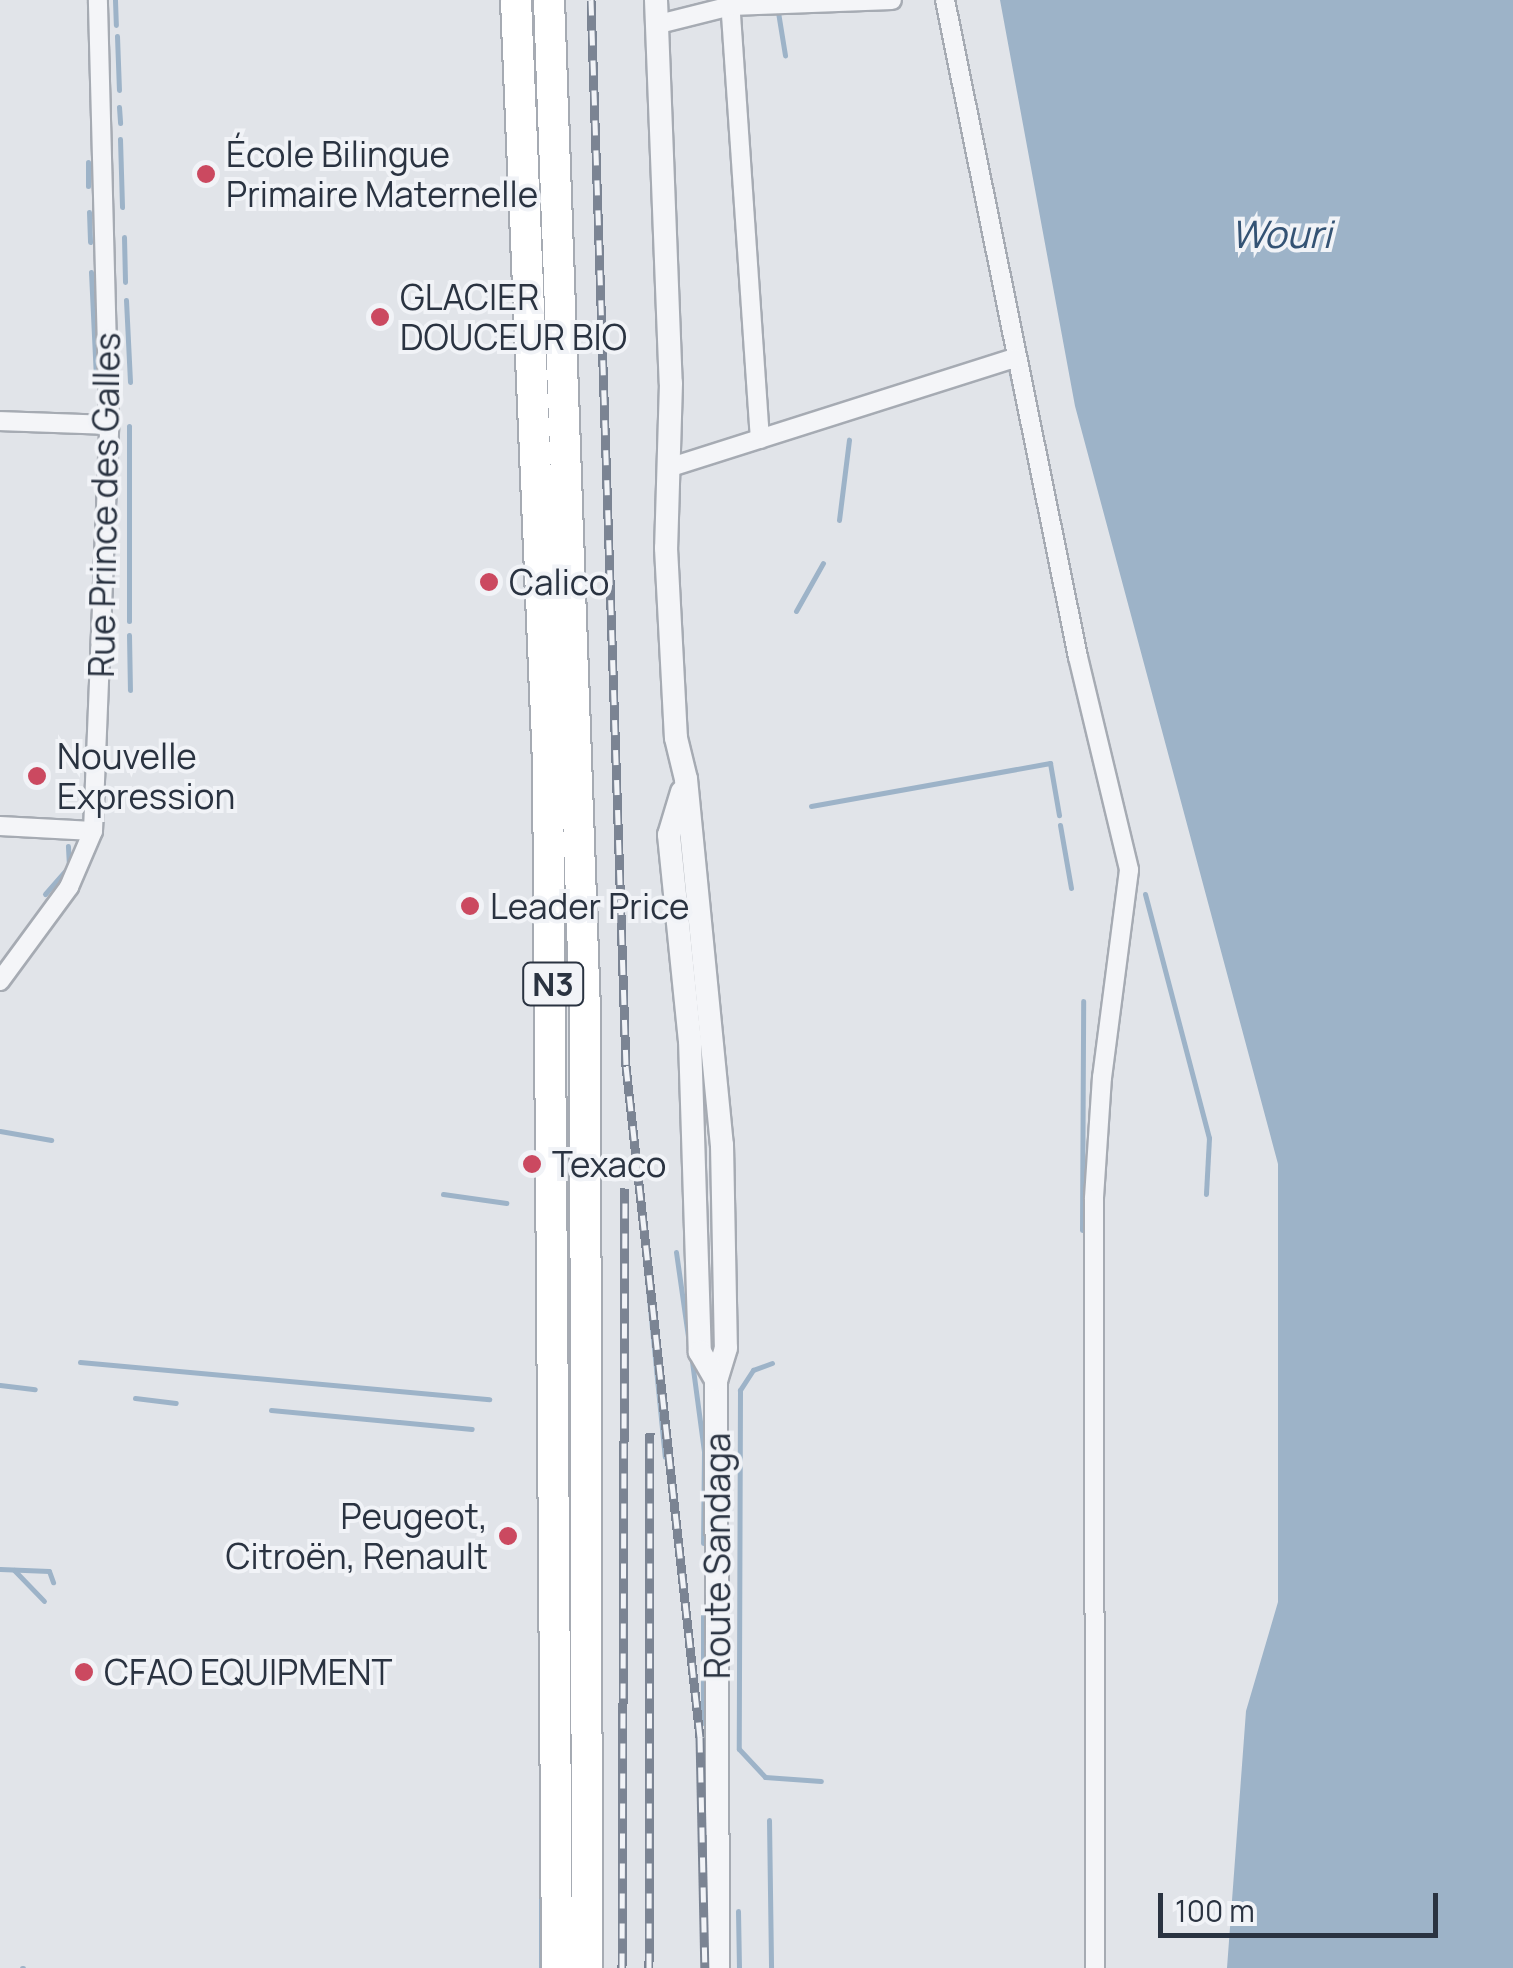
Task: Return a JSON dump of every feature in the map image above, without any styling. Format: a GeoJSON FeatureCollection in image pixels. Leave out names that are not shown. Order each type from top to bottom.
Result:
{"type":"FeatureCollection","features":[{"type":"Feature","properties":{"kind":"highway","name":"N3"},"geometry":{"type":"LineString","coordinates":[[516,0],[549,782],[557,1968]]}},
{"type":"Feature","properties":{"kind":"highway","name":"N3"},"geometry":{"type":"LineString","coordinates":[[550,0],[585,1014],[586,1968]]}},
{"type":"Feature","properties":{"kind":"street","name":"Rue Prince des Galles"},"geometry":{"type":"LineString","coordinates":[[0,980],[70,887],[93,830],[109,425],[98,0]]}},
{"type":"Feature","properties":{"kind":"street"},"geometry":{"type":"LineString","coordinates":[[656,0],[671,467],[666,548],[676,738],[686,779],[679,833],[689,929],[700,1352],[716,1380]]}},
{"type":"Feature","properties":{"kind":"street"},"geometry":{"type":"LineString","coordinates":[[659,24],[730,3],[892,0]]}},
{"type":"Feature","properties":{"kind":"street"},"geometry":{"type":"LineString","coordinates":[[945,0],[1014,358],[1129,870],[1102,1078],[1094,1200],[1095,1968]]}},
{"type":"Feature","properties":{"kind":"street"},"geometry":{"type":"LineString","coordinates":[[730,3],[760,438]]}},
{"type":"Feature","properties":{"kind":"street"},"geometry":{"type":"LineString","coordinates":[[671,467],[1014,358]]}},
{"type":"Feature","properties":{"kind":"street"},"geometry":{"type":"LineString","coordinates":[[0,421],[109,425]]}},
{"type":"Feature","properties":{"kind":"street"},"geometry":{"type":"LineString","coordinates":[[0,826],[93,830]]}},
{"type":"Feature","properties":{"kind":"street","name":"Route Sandaga"},"geometry":{"type":"LineString","coordinates":[[689,929],[722,1145],[726,1348],[716,1380],[718,1968]]}},
{"type":"Feature","properties":{"kind":"water","name":"Wouri"},"geometry":{"type":"Polygon","coordinates":[[[1000,0],[1513,0],[1513,1968],[1227,1968],[1246,1711],[1278,1602],[1278,1164],[1075,406],[1000,0]]]}},
{"type":"Feature","properties":{"kind":"waterway"},"geometry":{"type":"LineString","coordinates":[[115,0],[116,25]]}},
{"type":"Feature","properties":{"kind":"waterway"},"geometry":{"type":"LineString","coordinates":[[778,12],[785,55]]}},
{"type":"Feature","properties":{"kind":"waterway"},"geometry":{"type":"LineString","coordinates":[[117,36],[119,90]]}},
{"type":"Feature","properties":{"kind":"waterway"},"geometry":{"type":"LineString","coordinates":[[119,107],[120,123]]}},
{"type":"Feature","properties":{"kind":"waterway"},"geometry":{"type":"LineString","coordinates":[[120,139],[122,207]]}},
{"type":"Feature","properties":{"kind":"waterway"},"geometry":{"type":"LineString","coordinates":[[88,162],[88,186]]}},
{"type":"Feature","properties":{"kind":"waterway"},"geometry":{"type":"LineString","coordinates":[[89,212],[90,242]]}},
{"type":"Feature","properties":{"kind":"waterway"},"geometry":{"type":"LineString","coordinates":[[124,237],[125,282]]}},
{"type":"Feature","properties":{"kind":"waterway"},"geometry":{"type":"LineString","coordinates":[[91,272],[96,379]]}},
{"type":"Feature","properties":{"kind":"waterway"},"geometry":{"type":"LineString","coordinates":[[126,300],[130,382]]}},
{"type":"Feature","properties":{"kind":"waterway"},"geometry":{"type":"LineString","coordinates":[[1009,364],[1036,490]]}},
{"type":"Feature","properties":{"kind":"waterway"},"geometry":{"type":"LineString","coordinates":[[129,426],[129,621]]}},
{"type":"Feature","properties":{"kind":"waterway"},"geometry":{"type":"LineString","coordinates":[[839,520],[849,440]]}},
{"type":"Feature","properties":{"kind":"waterway"},"geometry":{"type":"LineString","coordinates":[[796,611],[823,563]]}},
{"type":"Feature","properties":{"kind":"waterway"},"geometry":{"type":"LineString","coordinates":[[129,635],[130,690]]}},
{"type":"Feature","properties":{"kind":"waterway"},"geometry":{"type":"LineString","coordinates":[[811,806],[1050,763],[1059,815]]}},
{"type":"Feature","properties":{"kind":"waterway"},"geometry":{"type":"LineString","coordinates":[[1060,825],[1071,888]]}},
{"type":"Feature","properties":{"kind":"waterway"},"geometry":{"type":"LineString","coordinates":[[45,894],[69,866],[68,846]]}},
{"type":"Feature","properties":{"kind":"waterway"},"geometry":{"type":"LineString","coordinates":[[1145,894],[1209,1138],[1206,1194]]}},
{"type":"Feature","properties":{"kind":"waterway"},"geometry":{"type":"LineString","coordinates":[[1082,1230],[1083,1001]]}},
{"type":"Feature","properties":{"kind":"waterway"},"geometry":{"type":"LineString","coordinates":[[0,1131],[51,1140]]}},
{"type":"Feature","properties":{"kind":"waterway"},"geometry":{"type":"LineString","coordinates":[[443,1194],[506,1203]]}},
{"type":"Feature","properties":{"kind":"waterway"},"geometry":{"type":"LineString","coordinates":[[639,1198],[665,1457]]}},
{"type":"Feature","properties":{"kind":"waterway"},"geometry":{"type":"LineString","coordinates":[[676,1252],[689,1343]]}},
{"type":"Feature","properties":{"kind":"waterway"},"geometry":{"type":"LineString","coordinates":[[691,1354],[704,1451],[703,1543]]}},
{"type":"Feature","properties":{"kind":"waterway"},"geometry":{"type":"LineString","coordinates":[[80,1362],[489,1399]]}},
{"type":"Feature","properties":{"kind":"waterway"},"geometry":{"type":"LineString","coordinates":[[772,1363],[753,1370],[740,1390],[739,1749],[765,1777],[821,1781]]}},
{"type":"Feature","properties":{"kind":"waterway"},"geometry":{"type":"LineString","coordinates":[[0,1385],[35,1389]]}},
{"type":"Feature","properties":{"kind":"waterway"},"geometry":{"type":"LineString","coordinates":[[135,1398],[176,1403]]}},
{"type":"Feature","properties":{"kind":"waterway"},"geometry":{"type":"LineString","coordinates":[[271,1410],[398,1422]]}},
{"type":"Feature","properties":{"kind":"waterway"},"geometry":{"type":"LineString","coordinates":[[399,1422],[472,1429]]}},
{"type":"Feature","properties":{"kind":"waterway"},"geometry":{"type":"LineString","coordinates":[[0,1569],[49,1571],[53,1582]]}},
{"type":"Feature","properties":{"kind":"waterway"},"geometry":{"type":"LineString","coordinates":[[14,1570],[44,1601]]}},
{"type":"Feature","properties":{"kind":"waterway"},"geometry":{"type":"LineString","coordinates":[[703,1611],[703,1723]]}},
{"type":"Feature","properties":{"kind":"waterway"},"geometry":{"type":"LineString","coordinates":[[769,1820],[771,1968]]}},
{"type":"Feature","properties":{"kind":"waterway"},"geometry":{"type":"LineString","coordinates":[[541,1824],[541,1968]]}},
{"type":"Feature","properties":{"kind":"waterway"},"geometry":{"type":"LineString","coordinates":[[738,1911],[739,1968]]}},
{"type":"Feature","properties":{"kind":"railway"},"geometry":{"type":"LineString","coordinates":[[591,0],[626,1066],[700,1737],[705,1968]]}},
{"type":"Feature","properties":{"kind":"railway"},"geometry":{"type":"LineString","coordinates":[[622,1968],[625,1188]]}},
{"type":"Feature","properties":{"kind":"railway"},"geometry":{"type":"LineString","coordinates":[[649,1968],[650,1433]]}},
{"type":"Feature","properties":{"kind":"place","name":"École Bilingue Primaire Maternelle"},"geometry":{"type":"Point","coordinates":[206,174]}},
{"type":"Feature","properties":{"kind":"place","name":"GLACIER DOUCEUR BIO"},"geometry":{"type":"Point","coordinates":[380,317]}},
{"type":"Feature","properties":{"kind":"place","name":"Calico"},"geometry":{"type":"Point","coordinates":[489,582]}},
{"type":"Feature","properties":{"kind":"place","name":"Nouvelle Expression"},"geometry":{"type":"Point","coordinates":[37,776]}},
{"type":"Feature","properties":{"kind":"place","name":"Leader Price"},"geometry":{"type":"Point","coordinates":[470,906]}},
{"type":"Feature","properties":{"kind":"place","name":"Texaco"},"geometry":{"type":"Point","coordinates":[532,1164]}},
{"type":"Feature","properties":{"kind":"place","name":"Peugeot, Citroën, Renault"},"geometry":{"type":"Point","coordinates":[508,1536]}},
{"type":"Feature","properties":{"kind":"place","name":"CFAO EQUIPMENT"},"geometry":{"type":"Point","coordinates":[84,1672]}}]}
